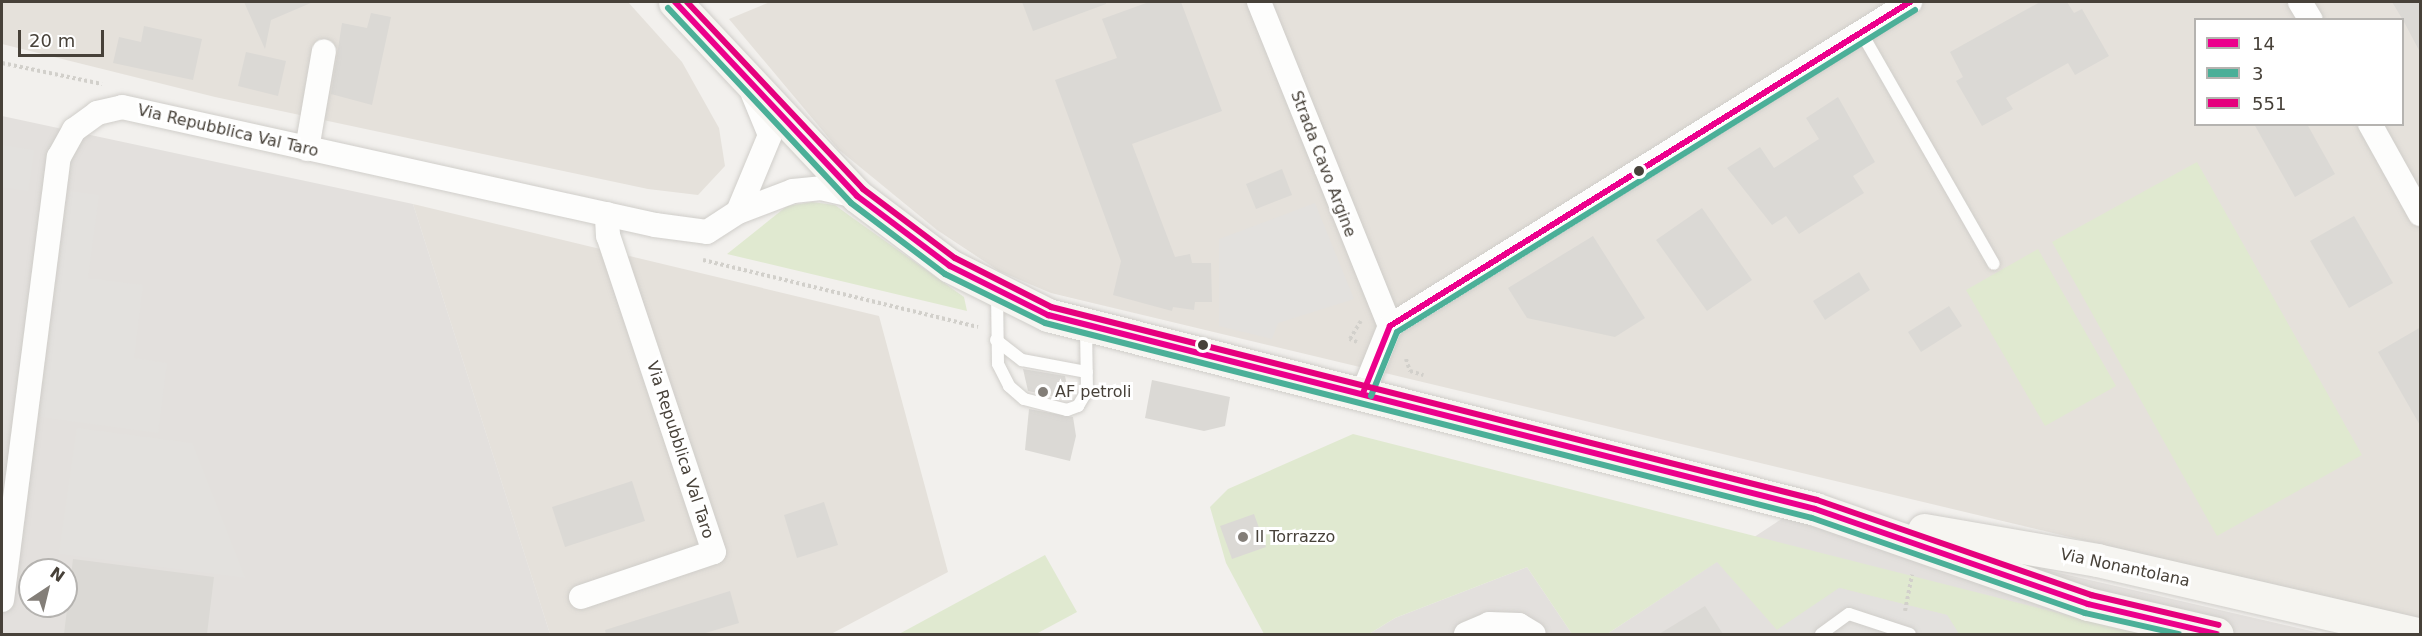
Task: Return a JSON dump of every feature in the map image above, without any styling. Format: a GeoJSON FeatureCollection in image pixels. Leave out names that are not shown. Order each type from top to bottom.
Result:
{"type":"FeatureCollection","features":[{"type":"Feature","properties":{"kind":"main road","name":"Via Nonantolana"},"geometry":{"type":"LineString","coordinates":[[675,2],[857,196],[950,266],[997,293],[1086,327],[1363,393],[1830,514],[2088,604],[2215,634]]}},
{"type":"Feature","properties":{"kind":"main road","name":"Via Nonantolana"},"geometry":{"type":"LineString","coordinates":[[1830,514],[2097,560],[2418,634]]}},
{"type":"Feature","properties":{"kind":"street","name":"Strada Cavo Argine"},"geometry":{"type":"LineString","coordinates":[[1259,2],[1390,326]]}},
{"type":"Feature","properties":{"kind":"street"},"geometry":{"type":"LineString","coordinates":[[1363,393],[1390,326],[1910,2]]}},
{"type":"Feature","properties":{"kind":"street"},"geometry":{"type":"LineString","coordinates":[[2300,2],[2310,18]]}},
{"type":"Feature","properties":{"kind":"street"},"geometry":{"type":"LineString","coordinates":[[307,149],[324,51]]}},
{"type":"Feature","properties":{"kind":"street"},"geometry":{"type":"LineString","coordinates":[[738,212],[770,135],[749,83]]}},
{"type":"Feature","properties":{"kind":"street","name":"Via Repubblica Val Taro"},"geometry":{"type":"LineString","coordinates":[[2,600],[59,157],[74,130],[97,113],[122,107],[607,214],[707,232],[738,212],[793,191],[821,188],[857,196]]}},
{"type":"Feature","properties":{"kind":"street"},"geometry":{"type":"LineString","coordinates":[[2371,126],[2421,214]]}},
{"type":"Feature","properties":{"kind":"street","name":"Via Repubblica Val Taro"},"geometry":{"type":"LineString","coordinates":[[581,597],[714,552],[608,236],[607,214]]}},
{"type":"Feature","properties":{"kind":"street"},"geometry":{"type":"LineString","coordinates":[[1466,634],[1489,624],[1519,625],[1534,634]]}},
{"type":"Feature","properties":{"kind":"lane"},"geometry":{"type":"LineString","coordinates":[[1861,32],[1994,264]]}},
{"type":"Feature","properties":{"kind":"lane"},"geometry":{"type":"LineString","coordinates":[[997,293],[996,340],[1004,377],[1024,399],[1067,410],[1078,406],[1088,372],[1086,327]]}},
{"type":"Feature","properties":{"kind":"lane"},"geometry":{"type":"LineString","coordinates":[[996,340],[1022,360],[1088,372]]}},
{"type":"Feature","properties":{"kind":"lane"},"geometry":{"type":"LineString","coordinates":[[1821,634],[1849,614],[1910,634]]}},
{"type":"Feature","properties":{"kind":"shaded area"},"geometry":{"type":"Polygon","coordinates":[[[2,2],[628,2],[682,62],[719,128],[725,166],[698,195],[648,189],[215,97],[2,44],[2,2]]]}},
{"type":"Feature","properties":{"kind":"shaded area"},"geometry":{"type":"Polygon","coordinates":[[[770,2],[2420,2],[2420,621],[1051,293],[999,271],[937,230],[838,149],[729,19],[770,2]]]}},
{"type":"Feature","properties":{"kind":"shaded area"},"geometry":{"type":"Polygon","coordinates":[[[2,116],[413,204],[550,634],[2,634],[2,116]]]}},
{"type":"Feature","properties":{"kind":"shaded area"},"geometry":{"type":"Polygon","coordinates":[[[2,145],[34,150],[28,191],[2,187],[2,145]]]}},
{"type":"Feature","properties":{"kind":"shaded area"},"geometry":{"type":"Polygon","coordinates":[[[69,191],[99,195],[88,278],[143,285],[134,358],[167,363],[158,433],[40,417],[69,191]]]}},
{"type":"Feature","properties":{"kind":"shaded area"},"geometry":{"type":"Polygon","coordinates":[[[1315,203],[1354,299],[1278,323],[1272,339],[1219,326],[1219,239],[1315,203]]]}},
{"type":"Feature","properties":{"kind":"shaded area"},"geometry":{"type":"Polygon","coordinates":[[[413,204],[879,316],[948,572],[831,634],[550,634],[413,204]]]}},
{"type":"Feature","properties":{"kind":"shaded area"},"geometry":{"type":"Polygon","coordinates":[[[77,428],[192,443],[245,578],[59,554],[77,428]]]}},
{"type":"Feature","properties":{"kind":"shaded area"},"geometry":{"type":"Polygon","coordinates":[[[1806,503],[2024,565],[2324,634],[1607,634],[1806,503]]]}},
{"type":"Feature","properties":{"kind":"shaded area"},"geometry":{"type":"Polygon","coordinates":[[[1527,567],[1572,634],[1369,634],[1395,618],[1527,567]]]}},
{"type":"Feature","properties":{"kind":"shaded area"},"geometry":{"type":"Polygon","coordinates":[[[1839,588],[1947,615],[1959,634],[1779,634],[1777,630],[1839,588]]]}},
{"type":"Feature","properties":{"kind":"green space"},"geometry":{"type":"Polygon","coordinates":[[[2197,162],[2362,455],[2217,536],[2052,242],[2197,162]]]}},
{"type":"Feature","properties":{"kind":"green space"},"geometry":{"type":"Polygon","coordinates":[[[812,202],[835,205],[964,297],[967,311],[727,254],[787,206],[812,202]]]}},
{"type":"Feature","properties":{"kind":"green space"},"geometry":{"type":"Polygon","coordinates":[[[2038,249],[2116,386],[2045,426],[1966,290],[2038,249]]]}},
{"type":"Feature","properties":{"kind":"green space"},"geometry":{"type":"Polygon","coordinates":[[[1353,434],[2143,634],[1959,634],[1947,615],[1840,588],[1777,630],[1717,562],[1607,634],[1572,634],[1527,567],[1395,618],[1369,634],[1264,634],[1226,563],[1210,507],[1228,489],[1353,434]]]}},
{"type":"Feature","properties":{"kind":"green space"},"geometry":{"type":"Polygon","coordinates":[[[1045,555],[1077,612],[1036,634],[899,634],[1045,555]]]}},
{"type":"Feature","properties":{"kind":"building"},"geometry":{"type":"Polygon","coordinates":[[[244,2],[313,2],[271,20],[265,49],[244,2]]]}},
{"type":"Feature","properties":{"kind":"building"},"geometry":{"type":"Polygon","coordinates":[[[1022,2],[1106,2],[1106,4],[1033,31],[1022,2]]]}},
{"type":"Feature","properties":{"kind":"building"},"geometry":{"type":"Polygon","coordinates":[[[1149,2],[1181,2],[1222,111],[1132,144],[1175,257],[1190,254],[1192,263],[1211,263],[1212,302],[1195,302],[1194,310],[1173,307],[1172,311],[1113,295],[1121,261],[1055,80],[1117,58],[1102,19],[1149,2]]]}},
{"type":"Feature","properties":{"kind":"building"},"geometry":{"type":"Polygon","coordinates":[[[2040,2],[2067,2],[2074,13],[2082,9],[2109,56],[2075,75],[2068,63],[2006,98],[2013,109],[1982,126],[1956,81],[1963,77],[1950,52],[2040,2]]]}},
{"type":"Feature","properties":{"kind":"building"},"geometry":{"type":"Polygon","coordinates":[[[2392,2],[2421,2],[2421,54],[2404,18],[2392,2]]]}},
{"type":"Feature","properties":{"kind":"building"},"geometry":{"type":"Polygon","coordinates":[[[371,13],[391,17],[372,105],[331,94],[342,23],[367,28],[371,13]]]}},
{"type":"Feature","properties":{"kind":"building"},"geometry":{"type":"Polygon","coordinates":[[[144,26],[202,39],[193,80],[113,63],[119,37],[141,42],[144,26]]]}},
{"type":"Feature","properties":{"kind":"building"},"geometry":{"type":"Polygon","coordinates":[[[246,52],[286,61],[278,96],[238,86],[246,52]]]}},
{"type":"Feature","properties":{"kind":"building"},"geometry":{"type":"Polygon","coordinates":[[[1838,97],[1875,162],[1853,176],[1864,193],[1799,234],[1786,216],[1772,225],[1727,168],[1760,147],[1774,168],[1819,139],[1806,118],[1838,97]]]}},
{"type":"Feature","properties":{"kind":"building"},"geometry":{"type":"Polygon","coordinates":[[[2255,126],[2308,126],[2335,174],[2295,197],[2255,126]]]}},
{"type":"Feature","properties":{"kind":"building"},"geometry":{"type":"Polygon","coordinates":[[[1282,169],[1292,195],[1256,209],[1246,184],[1282,169]]]}},
{"type":"Feature","properties":{"kind":"building"},"geometry":{"type":"Polygon","coordinates":[[[1702,208],[1752,280],[1707,311],[1656,240],[1702,208]]]}},
{"type":"Feature","properties":{"kind":"building"},"geometry":{"type":"Polygon","coordinates":[[[2354,216],[2393,283],[2349,308],[2310,241],[2354,216]]]}},
{"type":"Feature","properties":{"kind":"building"},"geometry":{"type":"Polygon","coordinates":[[[1593,236],[1645,318],[1615,337],[1527,318],[1508,288],[1593,236]]]}},
{"type":"Feature","properties":{"kind":"building"},"geometry":{"type":"Polygon","coordinates":[[[1859,272],[1870,290],[1825,320],[1813,301],[1859,272]]]}},
{"type":"Feature","properties":{"kind":"building"},"geometry":{"type":"Polygon","coordinates":[[[1949,306],[1962,326],[1921,352],[1908,332],[1949,306]]]}},
{"type":"Feature","properties":{"kind":"building"},"geometry":{"type":"Polygon","coordinates":[[[2421,327],[2421,427],[2378,352],[2421,327]]]}},
{"type":"Feature","properties":{"kind":"building"},"geometry":{"type":"Polygon","coordinates":[[[1023,369],[1065,376],[1070,400],[1028,391],[1023,369]]]}},
{"type":"Feature","properties":{"kind":"building"},"geometry":{"type":"Polygon","coordinates":[[[1152,380],[1230,397],[1225,426],[1204,431],[1145,418],[1152,380]]]}},
{"type":"Feature","properties":{"kind":"building"},"geometry":{"type":"Polygon","coordinates":[[[1029,409],[1073,417],[1076,436],[1070,461],[1025,450],[1029,409]]]}},
{"type":"Feature","properties":{"kind":"building"},"geometry":{"type":"Polygon","coordinates":[[[632,481],[645,521],[565,547],[552,507],[632,481]]]}},
{"type":"Feature","properties":{"kind":"building"},"geometry":{"type":"Polygon","coordinates":[[[824,502],[838,545],[797,558],[784,515],[824,502]]]}},
{"type":"Feature","properties":{"kind":"building","name":"Il Torrazzo"},"geometry":{"type":"Polygon","coordinates":[[[1254,514],[1266,547],[1232,559],[1220,526],[1254,514]]]}},
{"type":"Feature","properties":{"kind":"building"},"geometry":{"type":"Polygon","coordinates":[[[78,560],[214,577],[207,634],[64,634],[66,618],[78,618],[78,560]]]}},
{"type":"Feature","properties":{"kind":"building"},"geometry":{"type":"Polygon","coordinates":[[[730,591],[739,623],[702,634],[606,634],[605,630],[730,591]]]}},
{"type":"Feature","properties":{"kind":"building"},"geometry":{"type":"Polygon","coordinates":[[[1705,606],[1723,634],[1659,634],[1705,606]]]}},
{"type":"Feature","properties":{"kind":"transit line","name":"14"},"geometry":{"type":"LineString","coordinates":[[675,2],[857,196],[950,266],[1048,315],[1815,509],[2088,604],[2217,634]]}},
{"type":"Feature","properties":{"kind":"transit line","name":"551"},"geometry":{"type":"LineString","coordinates":[[687,2],[863,189],[955,258],[1051,307],[1817,500],[2091,595],[2219,625]]}},
{"type":"Feature","properties":{"kind":"transit line","name":"14"},"geometry":{"type":"LineString","coordinates":[[1363,393],[1390,326],[1910,2]]}},
{"type":"Feature","properties":{"kind":"transit line","name":"3"},"geometry":{"type":"LineString","coordinates":[[668,8],[851,203],[945,274],[1045,323],[1812,518],[2085,613],[2179,634]]}},
{"type":"Feature","properties":{"kind":"transit line","name":"3"},"geometry":{"type":"LineString","coordinates":[[1371,396],[1397,332],[1915,10]]}},
{"type":"Feature","properties":{"kind":"place","name":"AF petroli"},"geometry":{"type":"Point","coordinates":[1043,392]}},
{"type":"Feature","properties":{"kind":"place","name":"Il Torrazzo"},"geometry":{"type":"Point","coordinates":[1243,537]}}]}
